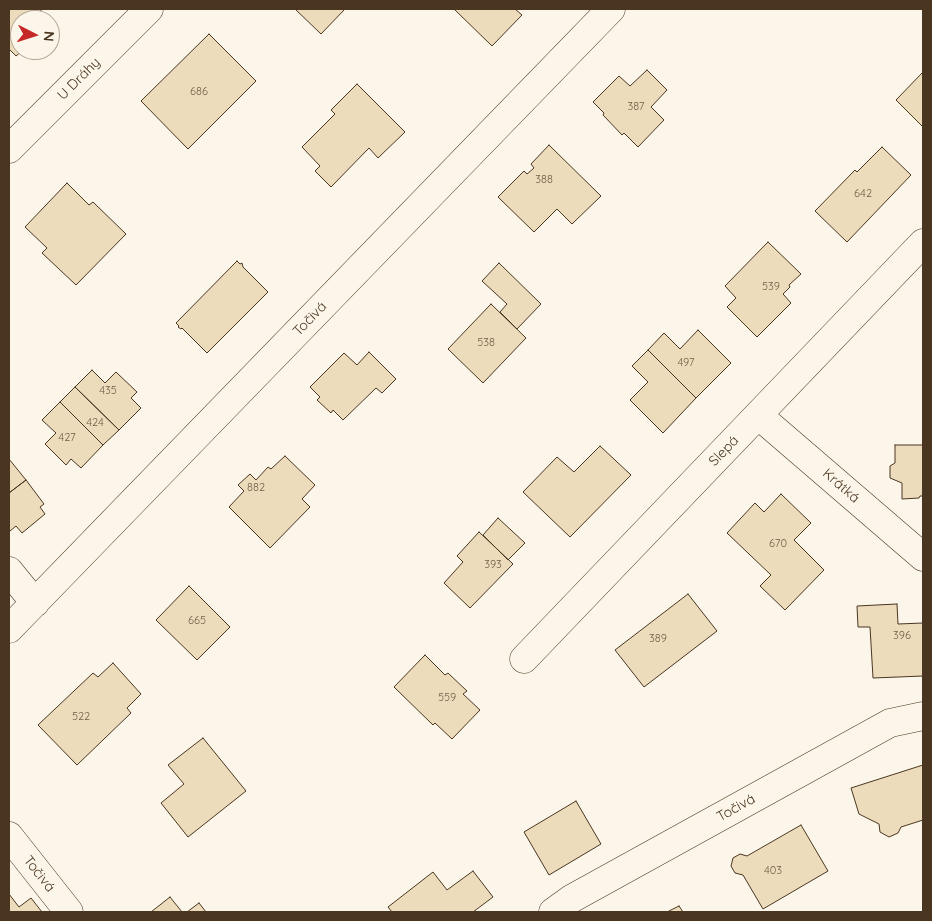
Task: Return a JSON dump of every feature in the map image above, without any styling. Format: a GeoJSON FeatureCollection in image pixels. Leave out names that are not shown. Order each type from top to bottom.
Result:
{"type":"FeatureCollection","features":[{"type":"Feature","properties":{"kind":"street","name":"U Dráhy"},"geometry":{"type":"LineString","coordinates":[[9,149],[149,9]]}},
{"type":"Feature","properties":{"kind":"street","name":"Točivá"},"geometry":{"type":"LineString","coordinates":[[9,629],[610,9]]}},
{"type":"Feature","properties":{"kind":"street","name":"Slepá"},"geometry":{"type":"LineString","coordinates":[[524,659],[923,243]]}},
{"type":"Feature","properties":{"kind":"street","name":"Krátká"},"geometry":{"type":"LineString","coordinates":[[758,415],[923,557]]}},
{"type":"Feature","properties":{"kind":"street"},"geometry":{"type":"LineString","coordinates":[[9,571],[35,603]]}},
{"type":"Feature","properties":{"kind":"street","name":"Točivá"},"geometry":{"type":"LineString","coordinates":[[553,912],[580,894],[890,723],[923,716]]}},
{"type":"Feature","properties":{"kind":"street","name":"Točivá"},"geometry":{"type":"LineString","coordinates":[[9,836],[69,912]]}},
{"type":"Feature","properties":{"kind":"building"},"geometry":{"type":"Polygon","coordinates":[[[9,9],[42,9],[10,10],[9,49],[9,9]]]}},
{"type":"Feature","properties":{"kind":"building"},"geometry":{"type":"Polygon","coordinates":[[[295,9],[345,9],[321,34],[295,9]]]}},
{"type":"Feature","properties":{"kind":"building"},"geometry":{"type":"Polygon","coordinates":[[[454,9],[515,9],[522,15],[492,46],[454,9]]]}},
{"type":"Feature","properties":{"kind":"building"},"geometry":{"type":"Polygon","coordinates":[[[209,34],[256,81],[188,149],[141,101],[209,34]]]}},
{"type":"Feature","properties":{"kind":"building"},"geometry":{"type":"Polygon","coordinates":[[[647,70],[667,90],[651,107],[664,120],[638,147],[624,133],[622,135],[593,102],[619,76],[630,86],[647,70]]]}},
{"type":"Feature","properties":{"kind":"building"},"geometry":{"type":"Polygon","coordinates":[[[923,72],[923,127],[896,100],[923,72]]]}},
{"type":"Feature","properties":{"kind":"building"},"geometry":{"type":"Polygon","coordinates":[[[357,84],[405,132],[378,158],[369,148],[331,187],[315,171],[320,166],[302,147],[335,114],[331,110],[357,84]]]}},
{"type":"Feature","properties":{"kind":"building"},"geometry":{"type":"Polygon","coordinates":[[[549,145],[601,196],[572,224],[557,209],[534,232],[498,197],[524,171],[527,174],[534,168],[531,164],[549,145]]]}},
{"type":"Feature","properties":{"kind":"building"},"geometry":{"type":"Polygon","coordinates":[[[882,147],[911,175],[847,242],[815,211],[855,170],[857,172],[882,147]]]}},
{"type":"Feature","properties":{"kind":"building"},"geometry":{"type":"Polygon","coordinates":[[[67,183],[89,205],[93,202],[126,234],[76,285],[42,253],[47,248],[25,227],[67,183]]]}},
{"type":"Feature","properties":{"kind":"building"},"geometry":{"type":"Polygon","coordinates":[[[768,242],[801,274],[789,285],[790,287],[783,294],[791,303],[757,337],[727,307],[736,298],[725,286],[768,242]]]}},
{"type":"Feature","properties":{"kind":"building"},"geometry":{"type":"Polygon","coordinates":[[[237,261],[240,264],[242,263],[243,267],[268,292],[207,353],[176,323],[237,261]]]}},
{"type":"Feature","properties":{"kind":"building"},"geometry":{"type":"Polygon","coordinates":[[[499,263],[541,304],[517,329],[500,312],[507,304],[482,281],[499,263]]]}},
{"type":"Feature","properties":{"kind":"building"},"geometry":{"type":"Polygon","coordinates":[[[491,304],[526,338],[483,383],[448,349],[491,304]]]}},
{"type":"Feature","properties":{"kind":"building"},"geometry":{"type":"Polygon","coordinates":[[[698,330],[731,363],[696,398],[648,350],[664,333],[680,349],[698,330]]]}},
{"type":"Feature","properties":{"kind":"building"},"geometry":{"type":"Polygon","coordinates":[[[648,350],[696,398],[663,433],[630,400],[648,382],[632,366],[648,350]]]}},
{"type":"Feature","properties":{"kind":"building"},"geometry":{"type":"Polygon","coordinates":[[[369,352],[396,379],[382,393],[376,388],[343,420],[333,410],[331,413],[317,400],[320,397],[310,387],[344,353],[357,365],[369,352]]]}},
{"type":"Feature","properties":{"kind":"building"},"geometry":{"type":"Polygon","coordinates":[[[92,370],[105,383],[116,372],[137,392],[131,398],[141,408],[119,430],[75,387],[92,370]]]}},
{"type":"Feature","properties":{"kind":"building"},"geometry":{"type":"Polygon","coordinates":[[[75,387],[119,430],[103,445],[60,402],[75,387]]]}},
{"type":"Feature","properties":{"kind":"building"},"geometry":{"type":"Polygon","coordinates":[[[60,402],[103,445],[81,468],[71,459],[66,465],[45,444],[56,433],[42,420],[60,402]]]}},
{"type":"Feature","properties":{"kind":"building"},"geometry":{"type":"Polygon","coordinates":[[[895,445],[923,445],[923,496],[919,498],[902,499],[902,483],[890,478],[890,466],[895,463],[895,445]]]}},
{"type":"Feature","properties":{"kind":"building"},"geometry":{"type":"Polygon","coordinates":[[[600,446],[631,475],[570,537],[523,492],[557,457],[574,472],[600,446]]]}},
{"type":"Feature","properties":{"kind":"building"},"geometry":{"type":"Polygon","coordinates":[[[285,456],[315,485],[302,499],[310,507],[270,548],[229,507],[244,491],[238,485],[250,474],[256,480],[268,467],[271,469],[285,456]]]}},
{"type":"Feature","properties":{"kind":"building"},"geometry":{"type":"Polygon","coordinates":[[[9,459],[26,480],[9,493],[9,459]]]}},
{"type":"Feature","properties":{"kind":"building"},"geometry":{"type":"Polygon","coordinates":[[[26,480],[44,504],[40,507],[45,514],[22,533],[16,526],[10,531],[9,493],[26,480]]]}},
{"type":"Feature","properties":{"kind":"building"},"geometry":{"type":"Polygon","coordinates":[[[781,494],[811,523],[794,540],[824,570],[785,610],[760,586],[771,575],[727,533],[755,503],[764,512],[781,494]]]}},
{"type":"Feature","properties":{"kind":"building"},"geometry":{"type":"Polygon","coordinates":[[[498,518],[525,543],[508,560],[483,535],[498,518]]]}},
{"type":"Feature","properties":{"kind":"building"},"geometry":{"type":"Polygon","coordinates":[[[479,532],[513,564],[470,608],[444,583],[463,562],[457,556],[479,532]]]}},
{"type":"Feature","properties":{"kind":"building"},"geometry":{"type":"Polygon","coordinates":[[[189,586],[230,627],[197,660],[156,620],[189,586]]]}},
{"type":"Feature","properties":{"kind":"building"},"geometry":{"type":"Polygon","coordinates":[[[688,594],[717,631],[644,687],[615,650],[688,594]]]}},
{"type":"Feature","properties":{"kind":"building"},"geometry":{"type":"Polygon","coordinates":[[[897,604],[898,624],[923,623],[923,676],[873,678],[870,627],[858,627],[857,606],[897,604]]]}},
{"type":"Feature","properties":{"kind":"building"},"geometry":{"type":"Polygon","coordinates":[[[425,655],[445,675],[448,673],[467,691],[463,694],[480,710],[452,739],[435,723],[433,725],[394,687],[425,655]]]}},
{"type":"Feature","properties":{"kind":"building"},"geometry":{"type":"Polygon","coordinates":[[[113,663],[141,694],[127,708],[131,713],[77,765],[38,725],[93,673],[98,677],[113,663]]]}},
{"type":"Feature","properties":{"kind":"building"},"geometry":{"type":"Polygon","coordinates":[[[203,738],[246,791],[188,837],[161,803],[184,784],[168,765],[203,738]]]}},
{"type":"Feature","properties":{"kind":"building"},"geometry":{"type":"Polygon","coordinates":[[[923,765],[923,820],[901,827],[898,833],[889,837],[880,832],[879,824],[859,814],[851,788],[923,765]]]}},
{"type":"Feature","properties":{"kind":"building"},"geometry":{"type":"Polygon","coordinates":[[[576,801],[601,844],[549,875],[524,832],[576,801]]]}},
{"type":"Feature","properties":{"kind":"building"},"geometry":{"type":"Polygon","coordinates":[[[801,825],[828,871],[763,909],[743,875],[735,873],[731,866],[733,858],[740,854],[747,856],[801,825]]]}},
{"type":"Feature","properties":{"kind":"building"},"geometry":{"type":"Polygon","coordinates":[[[473,871],[493,897],[473,912],[392,912],[388,907],[433,872],[447,890],[473,871]]]}},
{"type":"Feature","properties":{"kind":"building"},"geometry":{"type":"Polygon","coordinates":[[[9,894],[19,907],[31,898],[42,912],[9,912],[9,894]]]}},
{"type":"Feature","properties":{"kind":"building"},"geometry":{"type":"Polygon","coordinates":[[[170,897],[182,912],[151,912],[170,897]]]}},
{"type":"Feature","properties":{"kind":"building"},"geometry":{"type":"Polygon","coordinates":[[[199,903],[206,912],[187,912],[199,903]]]}},
{"type":"Feature","properties":{"kind":"building"},"geometry":{"type":"Polygon","coordinates":[[[679,906],[683,912],[667,912],[679,906]]]}}]}
